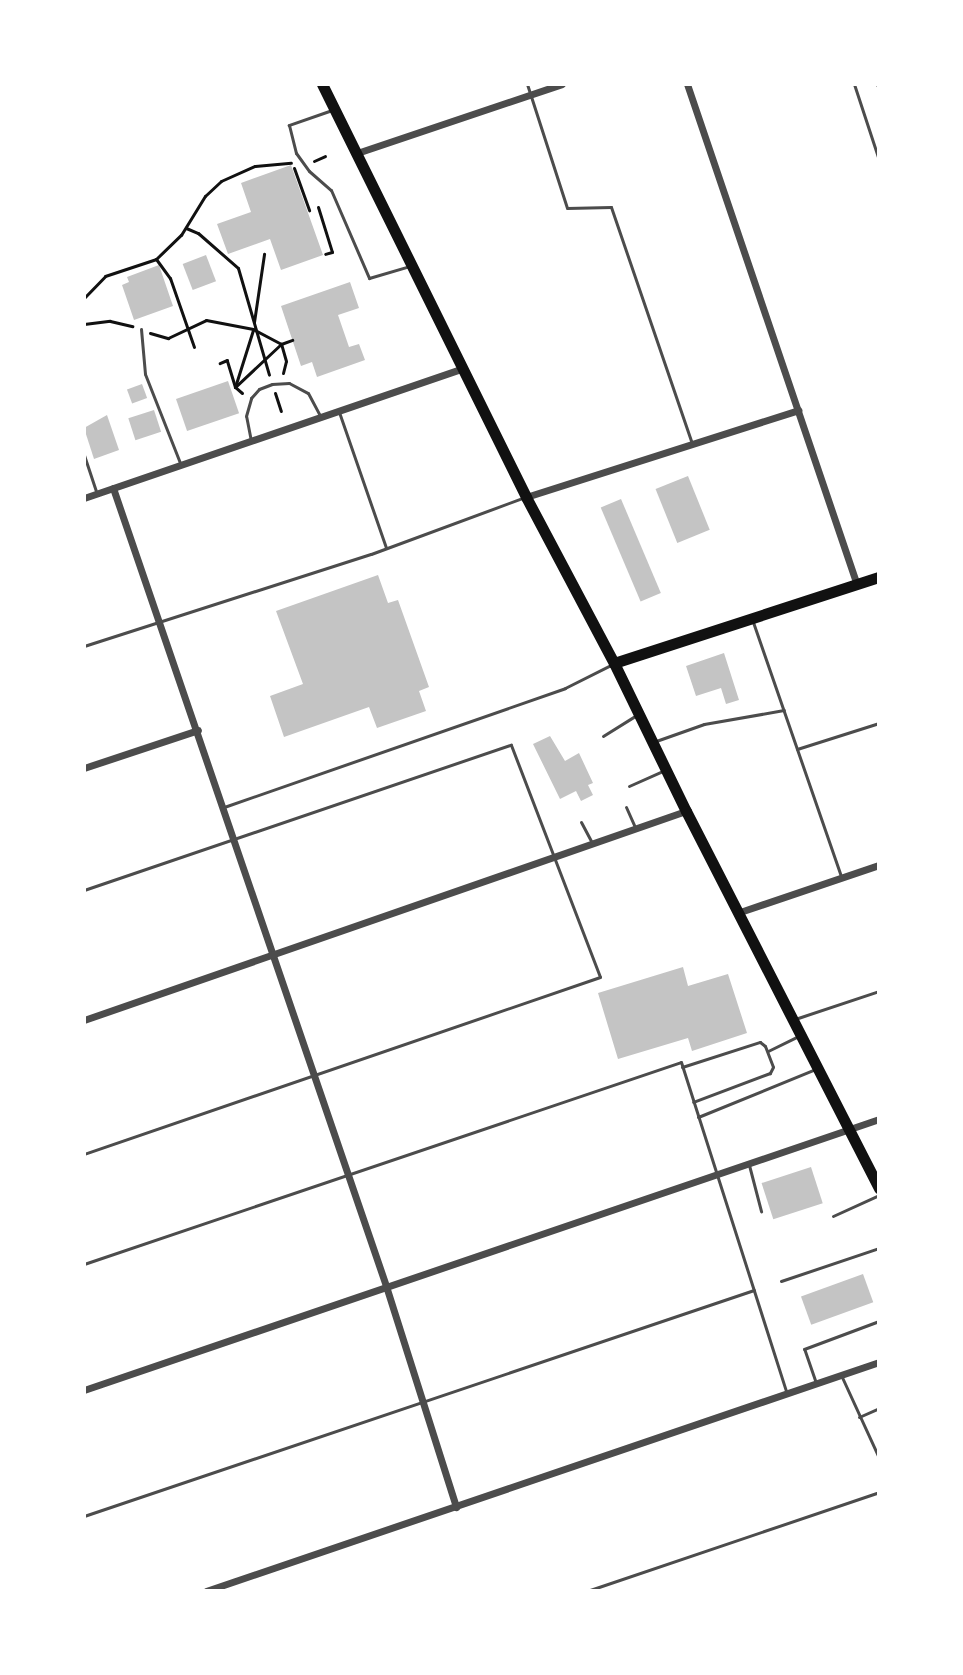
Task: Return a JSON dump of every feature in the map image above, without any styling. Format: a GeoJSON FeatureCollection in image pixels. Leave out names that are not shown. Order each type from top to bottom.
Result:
{"type":"FeatureCollection","features":[{"type":"Feature","properties":{"kind":"main road"},"geometry":{"type":"LineString","coordinates":[[322,84],[526,497],[614,663],[686,811],[879,1188]]}},
{"type":"Feature","properties":{"kind":"main road"},"geometry":{"type":"LineString","coordinates":[[614,663],[879,577]]}},
{"type":"Feature","properties":{"kind":"street"},"geometry":{"type":"LineString","coordinates":[[357,153],[562,84]]}},
{"type":"Feature","properties":{"kind":"street"},"geometry":{"type":"LineString","coordinates":[[687,84],[857,585]]}},
{"type":"Feature","properties":{"kind":"street"},"geometry":{"type":"LineString","coordinates":[[84,498],[463,368]]}},
{"type":"Feature","properties":{"kind":"street"},"geometry":{"type":"LineString","coordinates":[[526,497],[798,410]]}},
{"type":"Feature","properties":{"kind":"street"},"geometry":{"type":"LineString","coordinates":[[113,488],[315,1075],[456,1507]]}},
{"type":"Feature","properties":{"kind":"street"},"geometry":{"type":"LineString","coordinates":[[84,768],[198,730]]}},
{"type":"Feature","properties":{"kind":"street"},"geometry":{"type":"LineString","coordinates":[[84,1020],[686,811]]}},
{"type":"Feature","properties":{"kind":"street"},"geometry":{"type":"LineString","coordinates":[[740,912],[879,865]]}},
{"type":"Feature","properties":{"kind":"street"},"geometry":{"type":"LineString","coordinates":[[84,1390],[879,1119]]}},
{"type":"Feature","properties":{"kind":"street"},"geometry":{"type":"LineString","coordinates":[[206,1591],[879,1362]]}},
{"type":"Feature","properties":{"kind":"lane"},"geometry":{"type":"LineString","coordinates":[[527,84],[567,208],[611,207],[693,446]]}},
{"type":"Feature","properties":{"kind":"lane"},"geometry":{"type":"LineString","coordinates":[[854,84],[879,160]]}},
{"type":"Feature","properties":{"kind":"lane"},"geometry":{"type":"LineString","coordinates":[[335,109],[289,125],[302,163],[331,190],[369,278],[412,265]]}},
{"type":"Feature","properties":{"kind":"lane"},"geometry":{"type":"LineString","coordinates":[[141,329],[145,374],[181,466]]}},
{"type":"Feature","properties":{"kind":"lane"},"geometry":{"type":"LineString","coordinates":[[251,441],[246,416],[251,398],[259,389],[272,384],[289,383],[308,393],[321,417]]}},
{"type":"Feature","properties":{"kind":"lane"},"geometry":{"type":"LineString","coordinates":[[338,411],[386,548]]}},
{"type":"Feature","properties":{"kind":"lane"},"geometry":{"type":"LineString","coordinates":[[84,455],[97,494]]}},
{"type":"Feature","properties":{"kind":"lane"},"geometry":{"type":"LineString","coordinates":[[84,646],[386,548],[526,497]]}},
{"type":"Feature","properties":{"kind":"lane"},"geometry":{"type":"LineString","coordinates":[[752,619],[841,878]]}},
{"type":"Feature","properties":{"kind":"lane"},"geometry":{"type":"LineString","coordinates":[[224,807],[565,688],[614,663]]}},
{"type":"Feature","properties":{"kind":"lane"},"geometry":{"type":"LineString","coordinates":[[653,743],[688,728],[784,710]]}},
{"type":"Feature","properties":{"kind":"lane"},"geometry":{"type":"LineString","coordinates":[[603,736],[639,714]]}},
{"type":"Feature","properties":{"kind":"lane"},"geometry":{"type":"LineString","coordinates":[[797,749],[879,723]]}},
{"type":"Feature","properties":{"kind":"lane"},"geometry":{"type":"LineString","coordinates":[[84,890],[511,745],[600,977],[84,1154]]}},
{"type":"Feature","properties":{"kind":"lane"},"geometry":{"type":"LineString","coordinates":[[629,786],[666,770]]}},
{"type":"Feature","properties":{"kind":"lane"},"geometry":{"type":"LineString","coordinates":[[626,807],[636,829]]}},
{"type":"Feature","properties":{"kind":"lane"},"geometry":{"type":"LineString","coordinates":[[581,822],[593,844]]}},
{"type":"Feature","properties":{"kind":"lane"},"geometry":{"type":"LineString","coordinates":[[794,1020],[879,991]]}},
{"type":"Feature","properties":{"kind":"lane"},"geometry":{"type":"LineString","coordinates":[[768,1051],[802,1034]]}},
{"type":"Feature","properties":{"kind":"lane"},"geometry":{"type":"LineString","coordinates":[[682,1067],[757,1043],[763,1043],[768,1051],[772,1072],[693,1102]]}},
{"type":"Feature","properties":{"kind":"lane"},"geometry":{"type":"LineString","coordinates":[[84,1264],[681,1062],[787,1394]]}},
{"type":"Feature","properties":{"kind":"lane"},"geometry":{"type":"LineString","coordinates":[[698,1117],[819,1068]]}},
{"type":"Feature","properties":{"kind":"lane"},"geometry":{"type":"LineString","coordinates":[[749,1163],[761,1211]]}},
{"type":"Feature","properties":{"kind":"lane"},"geometry":{"type":"LineString","coordinates":[[833,1216],[879,1195]]}},
{"type":"Feature","properties":{"kind":"lane"},"geometry":{"type":"LineString","coordinates":[[781,1281],[879,1248]]}},
{"type":"Feature","properties":{"kind":"lane"},"geometry":{"type":"LineString","coordinates":[[84,1516],[754,1290]]}},
{"type":"Feature","properties":{"kind":"lane"},"geometry":{"type":"LineString","coordinates":[[816,1384],[804,1349],[879,1321]]}},
{"type":"Feature","properties":{"kind":"lane"},"geometry":{"type":"LineString","coordinates":[[841,1375],[879,1458]]}},
{"type":"Feature","properties":{"kind":"lane"},"geometry":{"type":"LineString","coordinates":[[859,1417],[879,1408]]}},
{"type":"Feature","properties":{"kind":"lane"},"geometry":{"type":"LineString","coordinates":[[587,1591],[879,1492]]}},
{"type":"Feature","properties":{"kind":"path"},"geometry":{"type":"LineString","coordinates":[[84,298],[105,276],[156,259],[167,252],[205,196],[221,181],[255,166],[302,163],[325,156]]}},
{"type":"Feature","properties":{"kind":"path"},"geometry":{"type":"LineString","coordinates":[[293,163],[309,210]]}},
{"type":"Feature","properties":{"kind":"path"},"geometry":{"type":"LineString","coordinates":[[318,207],[332,252],[325,254]]}},
{"type":"Feature","properties":{"kind":"path"},"geometry":{"type":"LineString","coordinates":[[186,228],[198,233],[238,268],[253,329],[269,375]]}},
{"type":"Feature","properties":{"kind":"path"},"geometry":{"type":"LineString","coordinates":[[235,387],[253,329],[264,254]]}},
{"type":"Feature","properties":{"kind":"path"},"geometry":{"type":"LineString","coordinates":[[156,259],[170,278],[194,347]]}},
{"type":"Feature","properties":{"kind":"path"},"geometry":{"type":"LineString","coordinates":[[84,324],[110,321],[168,338],[206,320],[253,329],[281,344],[286,361],[283,373]]}},
{"type":"Feature","properties":{"kind":"path"},"geometry":{"type":"LineString","coordinates":[[235,387],[281,344],[292,340]]}},
{"type":"Feature","properties":{"kind":"path"},"geometry":{"type":"LineString","coordinates":[[220,363],[227,360],[235,387],[245,395]]}},
{"type":"Feature","properties":{"kind":"path"},"geometry":{"type":"LineString","coordinates":[[274,389],[281,411]]}},
{"type":"Feature","properties":{"kind":"building"},"geometry":{"type":"Polygon","coordinates":[[[291,165],[323,255],[281,270],[270,239],[228,254],[217,224],[251,212],[241,183],[291,165]]]}},
{"type":"Feature","properties":{"kind":"building"},"geometry":{"type":"Polygon","coordinates":[[[206,255],[216,281],[193,290],[183,264],[206,255]]]}},
{"type":"Feature","properties":{"kind":"building"},"geometry":{"type":"Polygon","coordinates":[[[159,265],[173,306],[134,320],[122,285],[129,282],[127,277],[159,265]]]}},
{"type":"Feature","properties":{"kind":"building"},"geometry":{"type":"Polygon","coordinates":[[[350,282],[359,308],[338,315],[349,347],[359,344],[365,360],[317,377],[312,362],[301,366],[281,306],[350,282]]]}},
{"type":"Feature","properties":{"kind":"building"},"geometry":{"type":"Polygon","coordinates":[[[228,381],[239,413],[187,431],[176,399],[228,381]]]}},
{"type":"Feature","properties":{"kind":"building"},"geometry":{"type":"Polygon","coordinates":[[[142,384],[147,398],[132,404],[127,389],[142,384]]]}},
{"type":"Feature","properties":{"kind":"building"},"geometry":{"type":"Polygon","coordinates":[[[154,410],[161,432],[135,440],[128,418],[154,410]]]}},
{"type":"Feature","properties":{"kind":"building"},"geometry":{"type":"Polygon","coordinates":[[[107,415],[119,450],[94,459],[84,428],[107,415]]]}},
{"type":"Feature","properties":{"kind":"building"},"geometry":{"type":"Polygon","coordinates":[[[688,476],[710,530],[677,543],[656,489],[688,476]]]}},
{"type":"Feature","properties":{"kind":"building"},"geometry":{"type":"Polygon","coordinates":[[[621,499],[661,593],[641,601],[601,508],[621,499]]]}},
{"type":"Feature","properties":{"kind":"building"},"geometry":{"type":"Polygon","coordinates":[[[378,575],[388,603],[398,600],[429,687],[419,691],[426,711],[377,728],[369,707],[284,737],[270,696],[303,684],[276,611],[378,575]]]}},
{"type":"Feature","properties":{"kind":"building"},"geometry":{"type":"Polygon","coordinates":[[[724,653],[739,700],[726,704],[721,688],[696,696],[686,666],[724,653]]]}},
{"type":"Feature","properties":{"kind":"building"},"geometry":{"type":"Polygon","coordinates":[[[550,736],[565,761],[579,753],[593,783],[588,785],[593,795],[581,801],[576,791],[560,799],[533,744],[550,736]]]}},
{"type":"Feature","properties":{"kind":"building"},"geometry":{"type":"Polygon","coordinates":[[[683,967],[688,986],[728,974],[747,1033],[692,1051],[688,1038],[618,1059],[598,993],[683,967]]]}},
{"type":"Feature","properties":{"kind":"building"},"geometry":{"type":"Polygon","coordinates":[[[811,1167],[823,1203],[773,1219],[762,1183],[811,1167]]]}},
{"type":"Feature","properties":{"kind":"building"},"geometry":{"type":"Polygon","coordinates":[[[863,1274],[873,1302],[811,1325],[801,1297],[863,1274]]]}}]}
